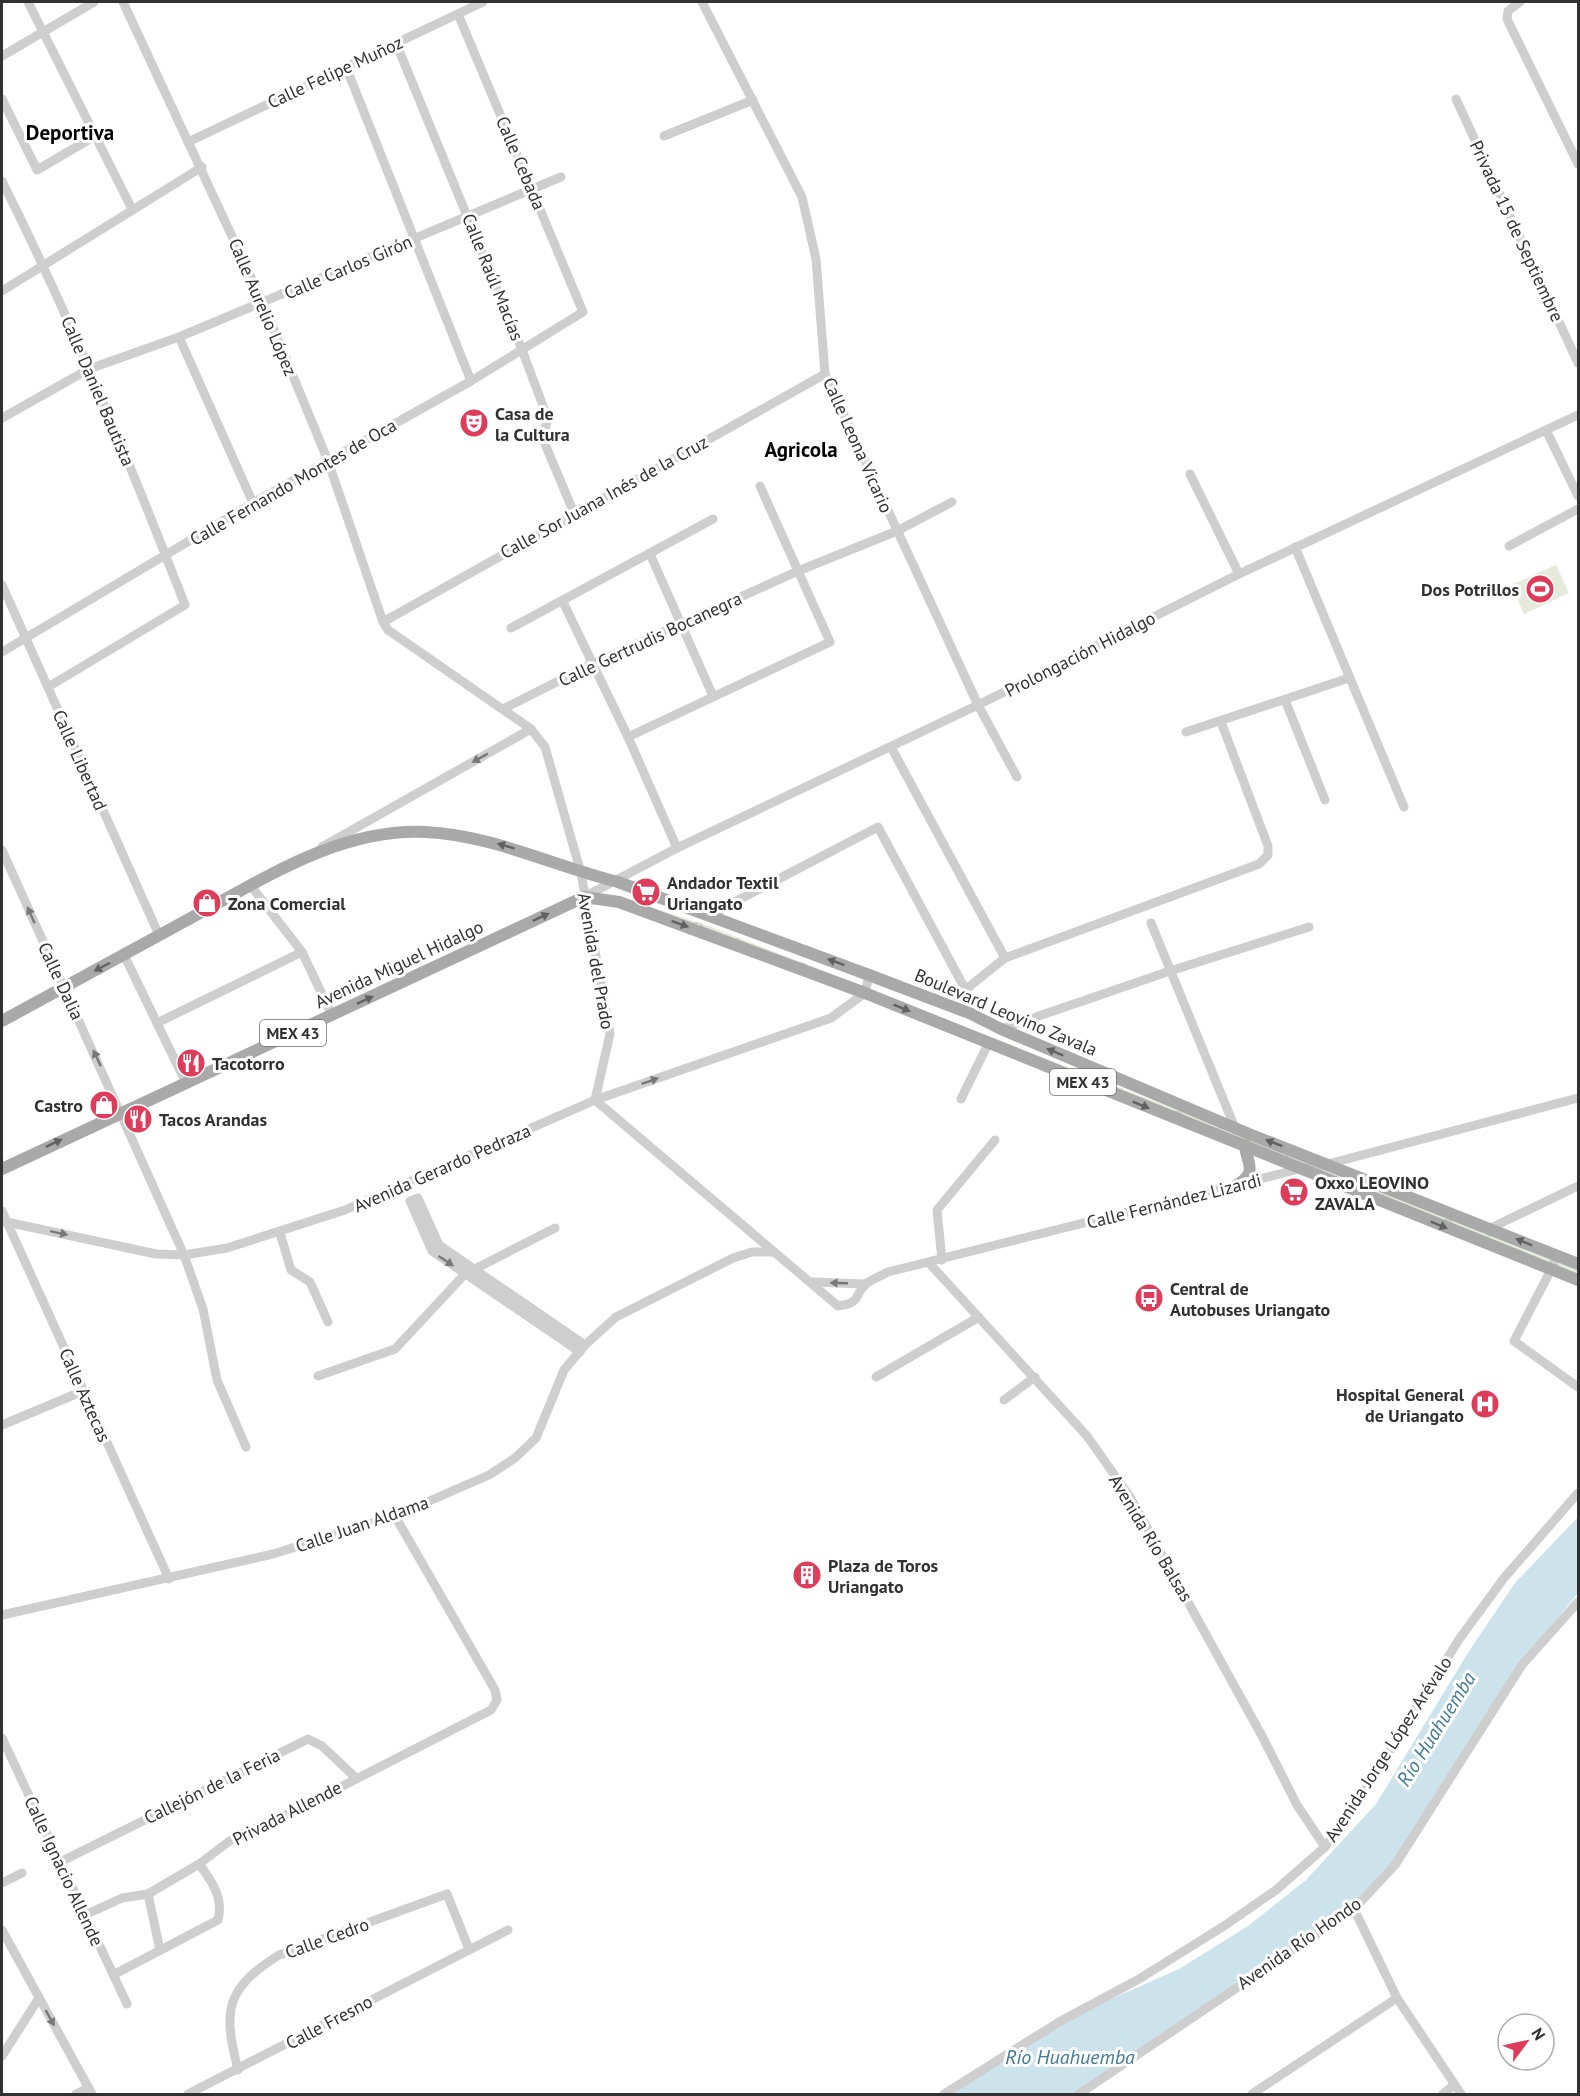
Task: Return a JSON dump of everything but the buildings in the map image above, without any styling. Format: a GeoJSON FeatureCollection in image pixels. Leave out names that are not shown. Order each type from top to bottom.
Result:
{"type":"FeatureCollection","features":[{"type":"Feature","properties":{"kind":"main road","name":"MEX 43"},"geometry":{"type":"LineString","coordinates":[[2,1021],[301,858],[374,836],[423,832],[488,840],[581,873]]}},
{"type":"Feature","properties":{"kind":"main road","name":"Boulevard Leovino Zavala"},"geometry":{"type":"LineString","coordinates":[[581,873],[618,882],[969,1013],[1001,1029],[1249,1134],[1578,1264]]}},
{"type":"Feature","properties":{"kind":"main road","name":"Boulevard Leovino Zavala"},"geometry":{"type":"LineString","coordinates":[[584,897],[619,902],[865,993],[1245,1148],[1578,1280]]}},
{"type":"Feature","properties":{"kind":"main road","name":"Avenida Miguel Hidalgo"},"geometry":{"type":"LineString","coordinates":[[2,1169],[121,1111],[186,1083],[584,897]]}},
{"type":"Feature","properties":{"kind":"main road"},"geometry":{"type":"LineString","coordinates":[[726,940],[732,924]]}},
{"type":"Feature","properties":{"kind":"main road"},"geometry":{"type":"LineString","coordinates":[[1235,1186],[1245,1180],[1250,1172],[1250,1155],[1245,1148],[1249,1134]]}},
{"type":"Feature","properties":{"kind":"street"},"geometry":{"type":"LineString","coordinates":[[28,2],[132,209]]}},
{"type":"Feature","properties":{"kind":"street"},"geometry":{"type":"LineString","coordinates":[[2,56],[94,2]]}},
{"type":"Feature","properties":{"kind":"street","name":"Calle Aurelio López"},"geometry":{"type":"LineString","coordinates":[[123,2],[188,142],[202,167],[263,303],[328,460],[383,622]]}},
{"type":"Feature","properties":{"kind":"street","name":"Calle Felipe Muñoz"},"geometry":{"type":"LineString","coordinates":[[188,142],[483,2]]}},
{"type":"Feature","properties":{"kind":"street","name":"Calle Leona Vicario"},"geometry":{"type":"LineString","coordinates":[[702,2],[802,197],[812,231],[825,374],[978,705],[1017,777]]}},
{"type":"Feature","properties":{"kind":"street"},"geometry":{"type":"LineString","coordinates":[[1520,2],[1508,11],[1507,19],[1578,164]]}},
{"type":"Feature","properties":{"kind":"street","name":"Calle Cebada"},"geometry":{"type":"LineString","coordinates":[[458,14],[583,312]]}},
{"type":"Feature","properties":{"kind":"street","name":"Calle Raúl Macías"},"geometry":{"type":"LineString","coordinates":[[396,43],[469,216],[522,350],[548,419],[542,437],[574,513]]}},
{"type":"Feature","properties":{"kind":"street"},"geometry":{"type":"LineString","coordinates":[[346,67],[471,381]]}},
{"type":"Feature","properties":{"kind":"street"},"geometry":{"type":"LineString","coordinates":[[2,99],[37,170],[96,136]]}},
{"type":"Feature","properties":{"kind":"street","name":"Privada 15 de Septiembre"},"geometry":{"type":"LineString","coordinates":[[1456,99],[1578,363]]}},
{"type":"Feature","properties":{"kind":"street"},"geometry":{"type":"LineString","coordinates":[[664,136],[753,100]]}},
{"type":"Feature","properties":{"kind":"street"},"geometry":{"type":"LineString","coordinates":[[2,291],[202,167]]}},
{"type":"Feature","properties":{"kind":"street","name":"Calle Carlos Girón"},"geometry":{"type":"LineString","coordinates":[[2,418],[89,369],[179,337],[263,303],[561,177]]}},
{"type":"Feature","properties":{"kind":"street","name":"Calle Daniel Bautista"},"geometry":{"type":"LineString","coordinates":[[2,182],[43,264],[89,369],[185,605],[48,687]]}},
{"type":"Feature","properties":{"kind":"street","name":"Calle Fernando Montes de Oca"},"geometry":{"type":"LineString","coordinates":[[2,652],[253,503],[471,381],[583,312]]}},
{"type":"Feature","properties":{"kind":"street"},"geometry":{"type":"LineString","coordinates":[[179,337],[253,503]]}},
{"type":"Feature","properties":{"kind":"street","name":"Calle Sor Juana Inés de la Cruz"},"geometry":{"type":"LineString","coordinates":[[383,622],[825,374]]}},
{"type":"Feature","properties":{"kind":"street","name":"Prolongación Hidalgo"},"geometry":{"type":"LineString","coordinates":[[584,897],[618,882],[636,869],[678,848],[978,705],[1239,574],[1578,415]]}},
{"type":"Feature","properties":{"kind":"street"},"geometry":{"type":"LineString","coordinates":[[1546,430],[1578,496]]}},
{"type":"Feature","properties":{"kind":"street"},"geometry":{"type":"LineString","coordinates":[[1190,474],[1239,574]]}},
{"type":"Feature","properties":{"kind":"street"},"geometry":{"type":"LineString","coordinates":[[628,737],[830,642],[760,486]]}},
{"type":"Feature","properties":{"kind":"street","name":"Calle Gertrudis Bocanegra"},"geometry":{"type":"LineString","coordinates":[[502,709],[592,664],[798,571],[897,531],[952,502]]}},
{"type":"Feature","properties":{"kind":"street"},"geometry":{"type":"LineString","coordinates":[[1509,546],[1578,509]]}},
{"type":"Feature","properties":{"kind":"street"},"geometry":{"type":"LineString","coordinates":[[511,628],[563,602],[713,519]]}},
{"type":"Feature","properties":{"kind":"street"},"geometry":{"type":"LineString","coordinates":[[1295,547],[1404,807]]}},
{"type":"Feature","properties":{"kind":"street"},"geometry":{"type":"LineString","coordinates":[[650,554],[713,696]]}},
{"type":"Feature","properties":{"kind":"street","name":"Calle Libertad"},"geometry":{"type":"LineString","coordinates":[[2,585],[159,936]]}},
{"type":"Feature","properties":{"kind":"street"},"geometry":{"type":"LineString","coordinates":[[563,602],[678,848]]}},
{"type":"Feature","properties":{"kind":"street","name":"Avenida del Prado"},"geometry":{"type":"LineString","coordinates":[[383,622],[388,630],[531,729],[545,747],[581,873],[610,1034],[595,1100]]}},
{"type":"Feature","properties":{"kind":"street"},"geometry":{"type":"LineString","coordinates":[[1186,732],[1349,678]]}},
{"type":"Feature","properties":{"kind":"street"},"geometry":{"type":"LineString","coordinates":[[1285,700],[1325,800]]}},
{"type":"Feature","properties":{"kind":"street"},"geometry":{"type":"LineString","coordinates":[[965,990],[1005,958],[1259,864],[1268,855],[1268,846],[1221,722]]}},
{"type":"Feature","properties":{"kind":"street"},"geometry":{"type":"LineString","coordinates":[[301,858],[531,729]]}},
{"type":"Feature","properties":{"kind":"street"},"geometry":{"type":"LineString","coordinates":[[891,747],[1005,958]]}},
{"type":"Feature","properties":{"kind":"street"},"geometry":{"type":"LineString","coordinates":[[713,917],[723,908],[878,827],[971,1000],[969,1013]]}},
{"type":"Feature","properties":{"kind":"street","name":"Calle Dalia"},"geometry":{"type":"LineString","coordinates":[[2,850],[184,1255],[203,1310],[217,1380],[246,1448]]}},
{"type":"Feature","properties":{"kind":"street"},"geometry":{"type":"LineString","coordinates":[[251,886],[302,952],[332,1015]]}},
{"type":"Feature","properties":{"kind":"street"},"geometry":{"type":"LineString","coordinates":[[1151,923],[1235,1128]]}},
{"type":"Feature","properties":{"kind":"street"},"geometry":{"type":"LineString","coordinates":[[1001,1029],[1170,971],[1309,927]]}},
{"type":"Feature","properties":{"kind":"street"},"geometry":{"type":"LineString","coordinates":[[157,1023],[302,952]]}},
{"type":"Feature","properties":{"kind":"street"},"geometry":{"type":"LineString","coordinates":[[123,955],[186,1083]]}},
{"type":"Feature","properties":{"kind":"street"},"geometry":{"type":"LineString","coordinates":[[865,993],[869,975]]}},
{"type":"Feature","properties":{"kind":"street","name":"Avenida Gerardo Pedraza"},"geometry":{"type":"LineString","coordinates":[[4,1222],[156,1254],[184,1255],[227,1248],[280,1233],[345,1210],[595,1100],[831,1018],[865,993]]}},
{"type":"Feature","properties":{"kind":"street"},"geometry":{"type":"LineString","coordinates":[[961,1099],[988,1044]]}},
{"type":"Feature","properties":{"kind":"street","name":"Calle Fernández Lizardi"},"geometry":{"type":"LineString","coordinates":[[865,1284],[888,1272],[1299,1169],[1328,1164],[1578,1098]]}},
{"type":"Feature","properties":{"kind":"street"},"geometry":{"type":"LineString","coordinates":[[595,1100],[774,1252],[813,1282],[838,1306],[852,1304],[859,1298],[865,1284],[813,1282]]}},
{"type":"Feature","properties":{"kind":"street"},"geometry":{"type":"LineString","coordinates":[[942,1260],[937,1210],[995,1140]]}},
{"type":"Feature","properties":{"kind":"street"},"geometry":{"type":"LineString","coordinates":[[1491,1228],[1578,1186]]}},
{"type":"Feature","properties":{"kind":"street"},"geometry":{"type":"LineString","coordinates":[[418,1198],[439,1245],[582,1348],[432,1251],[410,1201],[418,1198]]}},
{"type":"Feature","properties":{"kind":"street","name":"Calle Aztecas"},"geometry":{"type":"LineString","coordinates":[[2,1211],[4,1222],[169,1579]]}},
{"type":"Feature","properties":{"kind":"street"},"geometry":{"type":"LineString","coordinates":[[318,1376],[394,1348],[465,1274],[555,1228]]}},
{"type":"Feature","properties":{"kind":"street"},"geometry":{"type":"LineString","coordinates":[[280,1233],[291,1270],[310,1282],[328,1322]]}},
{"type":"Feature","properties":{"kind":"street","name":"Calle Juan Aldama"},"geometry":{"type":"LineString","coordinates":[[2,1616],[273,1554],[395,1516],[489,1475],[515,1458],[536,1438],[564,1370],[582,1348],[616,1317],[733,1258],[752,1252],[774,1252]]}},
{"type":"Feature","properties":{"kind":"street"},"geometry":{"type":"LineString","coordinates":[[1557,1256],[1514,1341],[1578,1387]]}},
{"type":"Feature","properties":{"kind":"street","name":"Avenida Río Balsas"},"geometry":{"type":"LineString","coordinates":[[930,1263],[1087,1436],[1130,1497],[1262,1736],[1297,1805],[1325,1847]]}},
{"type":"Feature","properties":{"kind":"street"},"geometry":{"type":"LineString","coordinates":[[876,1377],[979,1317]]}},
{"type":"Feature","properties":{"kind":"street"},"geometry":{"type":"LineString","coordinates":[[1004,1400],[1035,1377]]}},
{"type":"Feature","properties":{"kind":"street"},"geometry":{"type":"LineString","coordinates":[[2,1425],[83,1391]]}},
{"type":"Feature","properties":{"kind":"street","name":"Avenida Jorge López Arévalo"},"geometry":{"type":"LineString","coordinates":[[944,2094],[1059,2022],[1139,1979],[1224,1926],[1276,1890],[1325,1847],[1365,1790],[1460,1638],[1504,1578],[1578,1493]]}},
{"type":"Feature","properties":{"kind":"street","name":"Privada Allende"},"geometry":{"type":"LineString","coordinates":[[85,1916],[122,1898],[148,1894],[199,1864],[235,1837],[284,1816],[490,1710],[497,1700],[495,1690],[395,1516]]}},
{"type":"Feature","properties":{"kind":"street","name":"Avenida Río Hondo"},"geometry":{"type":"LineString","coordinates":[[1079,2094],[1354,1909],[1395,1865],[1522,1665],[1578,1602]]}},
{"type":"Feature","properties":{"kind":"street","name":"Calle Ignacio Allende"},"geometry":{"type":"LineString","coordinates":[[2,1738],[127,2004]]}},
{"type":"Feature","properties":{"kind":"street","name":"Callejón de la Feria"},"geometry":{"type":"LineString","coordinates":[[60,1862],[308,1739],[322,1746],[356,1778]]}},
{"type":"Feature","properties":{"kind":"street"},"geometry":{"type":"LineString","coordinates":[[113,1975],[218,1920],[222,1906],[211,1880],[199,1864]]}},
{"type":"Feature","properties":{"kind":"street"},"geometry":{"type":"LineString","coordinates":[[2,1883],[22,1873]]}},
{"type":"Feature","properties":{"kind":"street"},"geometry":{"type":"LineString","coordinates":[[148,1894],[159,1950]]}},
{"type":"Feature","properties":{"kind":"street","name":"Calle Cedro"},"geometry":{"type":"LineString","coordinates":[[238,2070],[230,2038],[230,2015],[237,1989],[257,1969],[279,1955],[447,1894],[469,1949]]}},
{"type":"Feature","properties":{"kind":"street"},"geometry":{"type":"LineString","coordinates":[[1354,1909],[1397,1998],[1461,2094]]}},
{"type":"Feature","properties":{"kind":"street"},"geometry":{"type":"LineString","coordinates":[[2,1930],[90,2091],[76,2094]]}},
{"type":"Feature","properties":{"kind":"street","name":"Calle Fresno"},"geometry":{"type":"LineString","coordinates":[[188,2094],[508,1930]]}},
{"type":"Feature","properties":{"kind":"street"},"geometry":{"type":"LineString","coordinates":[[2,2056],[39,1998]]}},
{"type":"Feature","properties":{"kind":"street"},"geometry":{"type":"LineString","coordinates":[[1252,2094],[1397,1998]]}},
{"type":"Feature","properties":{"kind":"street"},"geometry":{"type":"LineString","coordinates":[[1443,2094],[1454,2085]]}},
{"type":"Feature","properties":{"kind":"green space","name":"Dos Potrillos"},"geometry":{"type":"Polygon","coordinates":[[[1556,565],[1569,593],[1524,614],[1511,585],[1556,565]]]}},
{"type":"Feature","properties":{"kind":"green space"},"geometry":{"type":"Polygon","coordinates":[[[620,897],[709,926],[1578,1268],[1578,1273],[620,897]]]}},
{"type":"Feature","properties":{"kind":"water","name":"Río Huahuemba"},"geometry":{"type":"Polygon","coordinates":[[[1578,1517],[1578,1593],[1520,1664],[1393,1862],[1352,1906],[1078,2094],[946,2094],[1059,2022],[1179,1969],[1248,1926],[1306,1880],[1376,1804],[1469,1651],[1515,1583],[1578,1517]]]}},
{"type":"Feature","properties":{"kind":"place","name":"Casa de la Cultura"},"geometry":{"type":"Point","coordinates":[474,423]}},
{"type":"Feature","properties":{"kind":"place","name":"Dos Potrillos"},"geometry":{"type":"Point","coordinates":[1540,589]}},
{"type":"Feature","properties":{"kind":"place","name":"Andador Textil Uriangato"},"geometry":{"type":"Point","coordinates":[646,892]}},
{"type":"Feature","properties":{"kind":"place","name":"Zona Comercial"},"geometry":{"type":"Point","coordinates":[207,903]}},
{"type":"Feature","properties":{"kind":"place","name":"Tacotorro"},"geometry":{"type":"Point","coordinates":[191,1063]}},
{"type":"Feature","properties":{"kind":"place","name":"Castro"},"geometry":{"type":"Point","coordinates":[104,1105]}},
{"type":"Feature","properties":{"kind":"place","name":"Tacos Arandas"},"geometry":{"type":"Point","coordinates":[138,1119]}},
{"type":"Feature","properties":{"kind":"place","name":"Oxxo LEOVINO ZAVALA"},"geometry":{"type":"Point","coordinates":[1294,1192]}},
{"type":"Feature","properties":{"kind":"place","name":"Central de Autobuses Uriangato"},"geometry":{"type":"Point","coordinates":[1149,1298]}},
{"type":"Feature","properties":{"kind":"place","name":"Hospital General de Uriangato"},"geometry":{"type":"Point","coordinates":[1485,1404]}},
{"type":"Feature","properties":{"kind":"place","name":"Plaza de Toros Uriangato"},"geometry":{"type":"Point","coordinates":[807,1575]}},
{"type":"Feature","properties":{"kind":"district","name":"Deportiva"},"geometry":{"type":"Point","coordinates":[70,132]}},
{"type":"Feature","properties":{"kind":"district","name":"Agricola"},"geometry":{"type":"Point","coordinates":[801,449]}}]}
